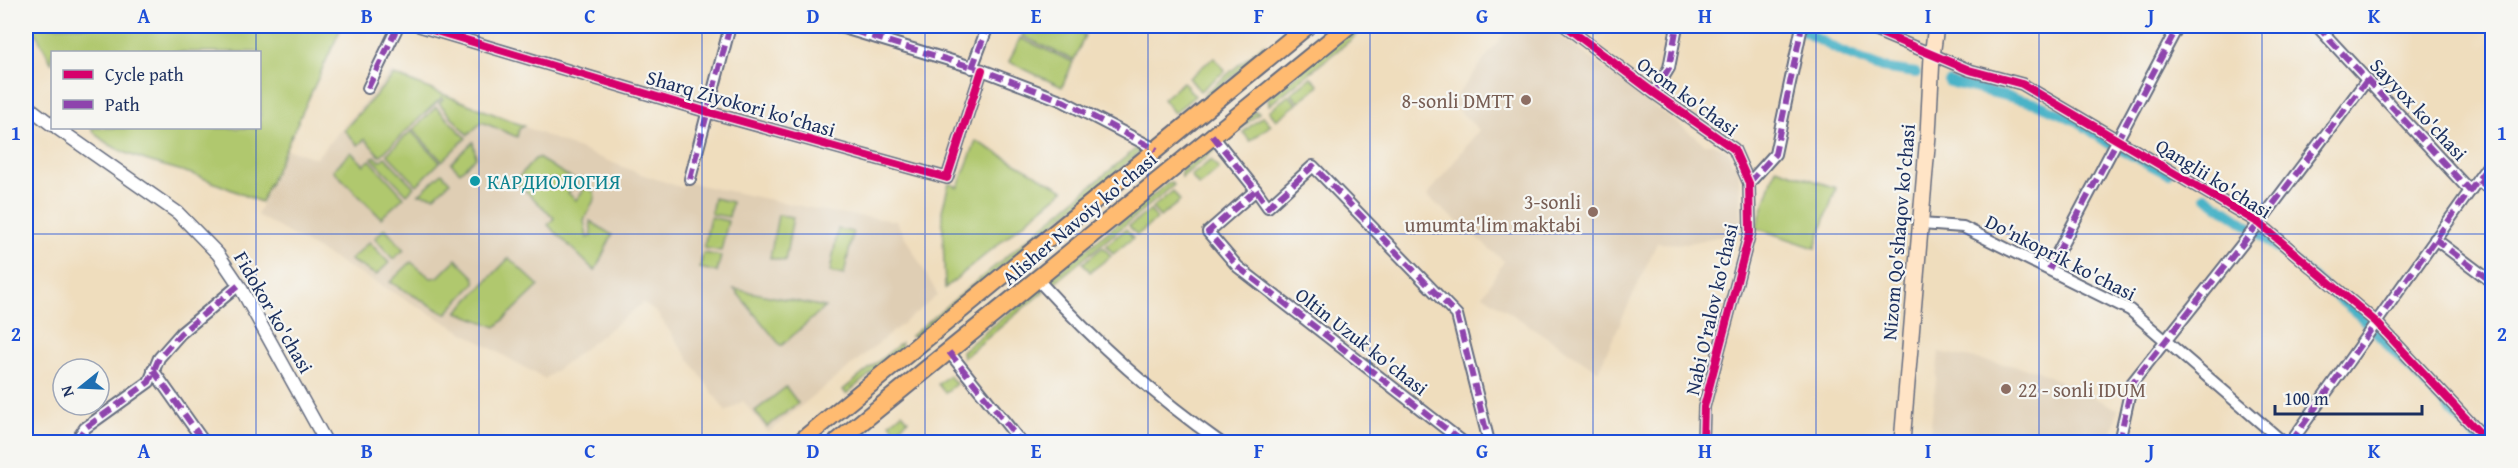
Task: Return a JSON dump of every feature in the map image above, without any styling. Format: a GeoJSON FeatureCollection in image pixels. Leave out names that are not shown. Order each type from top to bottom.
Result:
{"type":"FeatureCollection","features":[{"type":"Feature","properties":{"kind":"main road","name":"Alisher Navoiy ko'chasi"},"geometry":{"type":"LineString","coordinates":[[800,442],[1307,26]]}},
{"type":"Feature","properties":{"kind":"main road","name":"Alisher Navoiy ko'chasi"},"geometry":{"type":"LineString","coordinates":[[837,442],[1348,26]]}},
{"type":"Feature","properties":{"kind":"main road","name":"Nizom Qo'shaqov ko'chasi"},"geometry":{"type":"LineString","coordinates":[[1902,442],[1936,26]]}},
{"type":"Feature","properties":{"kind":"main road"},"geometry":{"type":"LineString","coordinates":[[881,376],[896,395]]}},
{"type":"Feature","properties":{"kind":"street"},"geometry":{"type":"LineString","coordinates":[[368,88],[398,26]]}},
{"type":"Feature","properties":{"kind":"street","name":"Sharq Ziyokori ko'chasi"},"geometry":{"type":"LineString","coordinates":[[419,26],[708,112],[947,178],[977,69]]}},
{"type":"Feature","properties":{"kind":"street","name":"Sharq Ziyokori ko'chasi"},"geometry":{"type":"LineString","coordinates":[[690,179],[730,26]]}},
{"type":"Feature","properties":{"kind":"street"},"geometry":{"type":"LineString","coordinates":[[837,26],[977,69],[1063,101],[1157,150]]}},
{"type":"Feature","properties":{"kind":"street"},"geometry":{"type":"LineString","coordinates":[[977,69],[988,26]]}},
{"type":"Feature","properties":{"kind":"street","name":"Orom ko'chasi"},"geometry":{"type":"LineString","coordinates":[[1565,26],[1734,149],[1749,183]]}},
{"type":"Feature","properties":{"kind":"street","name":"Orom ko'chasi"},"geometry":{"type":"LineString","coordinates":[[1654,93],[1669,68],[1677,26]]}},
{"type":"Feature","properties":{"kind":"street","name":"Qanglii ko'chasi"},"geometry":{"type":"LineString","coordinates":[[1864,26],[1969,70],[2022,84],[2116,144],[2256,228],[2373,327],[2480,441]]}},
{"type":"Feature","properties":{"kind":"street"},"geometry":{"type":"LineString","coordinates":[[2049,269],[2178,26]]}},
{"type":"Feature","properties":{"kind":"street","name":"Sayyox ko'chasi"},"geometry":{"type":"LineString","coordinates":[[2317,26],[2470,191]]}},
{"type":"Feature","properties":{"kind":"street"},"geometry":{"type":"LineString","coordinates":[[1749,183],[1775,154],[1800,31]]}},
{"type":"Feature","properties":{"kind":"street"},"geometry":{"type":"LineString","coordinates":[[2119,442],[2132,383],[2256,228],[2367,80]]}},
{"type":"Feature","properties":{"kind":"street"},"geometry":{"type":"LineString","coordinates":[[26,105],[51,124]]}},
{"type":"Feature","properties":{"kind":"street","name":"Fidokor ko'chasi"},"geometry":{"type":"LineString","coordinates":[[58,129],[178,213],[218,254],[239,285],[326,442]]}},
{"type":"Feature","properties":{"kind":"street"},"geometry":{"type":"LineString","coordinates":[[1212,135],[1268,207],[1313,166],[1457,315],[1489,442]]}},
{"type":"Feature","properties":{"kind":"street"},"geometry":{"type":"LineString","coordinates":[[2291,442],[2493,160]]}},
{"type":"Feature","properties":{"kind":"street"},"geometry":{"type":"LineString","coordinates":[[2478,180],[2493,191]]}},
{"type":"Feature","properties":{"kind":"street","name":"Nabi O'ralov ko'chasi"},"geometry":{"type":"LineString","coordinates":[[1703,442],[1704,407],[1750,232],[1749,183]]}},
{"type":"Feature","properties":{"kind":"street","name":"Oltin Uzuk ko'chasi"},"geometry":{"type":"LineString","coordinates":[[1256,190],[1208,232],[1238,267],[1463,442]]}},
{"type":"Feature","properties":{"kind":"street","name":"Do'nkoprik ko'chasi"},"geometry":{"type":"LineString","coordinates":[[1921,224],[1963,227],[2130,310],[2283,442]]}},
{"type":"Feature","properties":{"kind":"street"},"geometry":{"type":"LineString","coordinates":[[2435,239],[2493,282]]}},
{"type":"Feature","properties":{"kind":"street"},"geometry":{"type":"LineString","coordinates":[[1038,279],[1113,356],[1185,418],[1221,442]]}},
{"type":"Feature","properties":{"kind":"street"},"geometry":{"type":"LineString","coordinates":[[80,442],[80,435],[85,428],[149,381],[159,358],[181,333],[239,285]]}},
{"type":"Feature","properties":{"kind":"street"},"geometry":{"type":"LineString","coordinates":[[949,352],[1021,442]]}},
{"type":"Feature","properties":{"kind":"street"},"geometry":{"type":"LineString","coordinates":[[153,370],[204,442]]}},
{"type":"Feature","properties":{"kind":"street"},"geometry":{"type":"LineString","coordinates":[[2480,441],[2493,422]]}},
{"type":"Feature","properties":{"kind":"shaded area","name":"3-sonli umumta'lim maktabi"},"geometry":{"type":"Polygon","coordinates":[[[1510,26],[1548,26],[1705,144],[1713,144],[1730,152],[1731,163],[1738,162],[1742,228],[1736,228],[1735,233],[1685,244],[1657,243],[1598,371],[1483,295],[1504,261],[1427,196],[1479,130],[1451,103],[1510,26]]]}},
{"type":"Feature","properties":{"kind":"shaded area"},"geometry":{"type":"Polygon","coordinates":[[[391,72],[638,173],[683,188],[685,182],[830,212],[896,221],[938,295],[768,433],[743,401],[726,412],[657,313],[643,303],[545,379],[257,215],[286,149],[316,158],[391,72]]]}},
{"type":"Feature","properties":{"kind":"shaded area","name":"22 - sonli IDUM"},"geometry":{"type":"Polygon","coordinates":[[[1939,352],[2036,370],[2118,409],[2110,442],[1929,442],[1939,352]]]}},
{"type":"Feature","properties":{"kind":"green space"},"geometry":{"type":"Polygon","coordinates":[[[32,26],[342,26],[261,202],[200,177],[125,153],[111,146],[92,129],[261,129],[261,51],[51,51],[51,62],[32,26]]]}},
{"type":"Feature","properties":{"kind":"green space"},"geometry":{"type":"Polygon","coordinates":[[[1026,26],[1064,26],[1085,35],[1074,60],[1022,36],[1026,26]]]}},
{"type":"Feature","properties":{"kind":"green space"},"geometry":{"type":"Polygon","coordinates":[[[1358,26],[1368,26],[1269,105],[1268,98],[1358,26]]]}},
{"type":"Feature","properties":{"kind":"green space"},"geometry":{"type":"Polygon","coordinates":[[[1020,38],[1073,62],[1062,87],[1009,62],[1020,38]]]}},
{"type":"Feature","properties":{"kind":"green space"},"geometry":{"type":"Polygon","coordinates":[[[1264,44],[1265,49],[1208,97],[1203,95],[1264,44]]]}},
{"type":"Feature","properties":{"kind":"green space"},"geometry":{"type":"Polygon","coordinates":[[[1214,57],[1225,71],[1200,91],[1189,78],[1214,57]]]}},
{"type":"Feature","properties":{"kind":"green space"},"geometry":{"type":"Polygon","coordinates":[[[394,75],[524,126],[519,129],[517,137],[482,122],[468,135],[439,103],[442,97],[380,156],[365,139],[358,145],[344,130],[394,75]]]}},
{"type":"Feature","properties":{"kind":"green space"},"geometry":{"type":"Polygon","coordinates":[[[1311,77],[1319,86],[1298,102],[1291,93],[1311,77]]]}},
{"type":"Feature","properties":{"kind":"green space"},"geometry":{"type":"Polygon","coordinates":[[[1183,82],[1195,96],[1174,113],[1163,99],[1183,82]]]}},
{"type":"Feature","properties":{"kind":"green space"},"geometry":{"type":"Polygon","coordinates":[[[1289,95],[1297,104],[1276,120],[1269,111],[1289,95]]]}},
{"type":"Feature","properties":{"kind":"green space"},"geometry":{"type":"Polygon","coordinates":[[[436,107],[466,138],[442,161],[413,130],[436,107]]]}},
{"type":"Feature","properties":{"kind":"green space"},"geometry":{"type":"Polygon","coordinates":[[[1255,111],[1259,113],[1221,145],[1221,138],[1255,111]]]}},
{"type":"Feature","properties":{"kind":"green space"},"geometry":{"type":"Polygon","coordinates":[[[1263,116],[1271,125],[1250,141],[1243,132],[1263,116]]]}},
{"type":"Feature","properties":{"kind":"green space"},"geometry":{"type":"Polygon","coordinates":[[[411,131],[440,162],[417,185],[387,154],[411,131]]]}},
{"type":"Feature","properties":{"kind":"green space"},"geometry":{"type":"Polygon","coordinates":[[[976,141],[1064,190],[945,288],[942,211],[949,183],[958,187],[976,141]]]}},
{"type":"Feature","properties":{"kind":"green space"},"geometry":{"type":"Polygon","coordinates":[[[473,142],[476,157],[460,172],[451,163],[473,142]]]}},
{"type":"Feature","properties":{"kind":"green space"},"geometry":{"type":"Polygon","coordinates":[[[1213,145],[1216,149],[1182,177],[1181,171],[1213,145]]]}},
{"type":"Feature","properties":{"kind":"green space"},"geometry":{"type":"Polygon","coordinates":[[[1138,147],[1139,153],[916,337],[911,336],[1138,147]]]}},
{"type":"Feature","properties":{"kind":"green space"},"geometry":{"type":"Polygon","coordinates":[[[351,152],[364,165],[370,160],[404,197],[381,218],[333,170],[351,152]]]}},
{"type":"Feature","properties":{"kind":"green space"},"geometry":{"type":"Polygon","coordinates":[[[375,156],[380,161],[385,157],[414,187],[407,194],[372,158],[375,156]]]}},
{"type":"Feature","properties":{"kind":"green space"},"geometry":{"type":"Polygon","coordinates":[[[538,158],[575,180],[576,183],[568,193],[576,200],[585,188],[594,192],[595,198],[584,220],[587,238],[592,236],[590,221],[612,235],[595,271],[548,225],[554,218],[515,181],[538,158]]]}},
{"type":"Feature","properties":{"kind":"green space"},"geometry":{"type":"Polygon","coordinates":[[[1211,160],[1219,169],[1199,186],[1191,176],[1211,160]]]}},
{"type":"Feature","properties":{"kind":"green space"},"geometry":{"type":"Polygon","coordinates":[[[1776,168],[1836,188],[1815,248],[1756,228],[1776,168]]]}},
{"type":"Feature","properties":{"kind":"green space"},"geometry":{"type":"Polygon","coordinates":[[[442,173],[450,182],[435,196],[419,194],[442,173]]]}},
{"type":"Feature","properties":{"kind":"green space"},"geometry":{"type":"Polygon","coordinates":[[[1167,184],[1174,185],[1049,287],[1045,283],[1167,184]]]}},
{"type":"Feature","properties":{"kind":"green space"},"geometry":{"type":"Polygon","coordinates":[[[1173,191],[1180,201],[1160,217],[1152,208],[1173,191]]]}},
{"type":"Feature","properties":{"kind":"green space"},"geometry":{"type":"Polygon","coordinates":[[[714,198],[732,202],[729,217],[711,214],[714,198]]]}},
{"type":"Feature","properties":{"kind":"green space"},"geometry":{"type":"Polygon","coordinates":[[[1150,210],[1157,219],[1137,235],[1129,226],[1150,210]]]}},
{"type":"Feature","properties":{"kind":"green space"},"geometry":{"type":"Polygon","coordinates":[[[778,215],[793,217],[785,261],[770,258],[778,215]]]}},
{"type":"Feature","properties":{"kind":"green space"},"geometry":{"type":"Polygon","coordinates":[[[710,217],[728,221],[721,251],[704,248],[710,217]]]}},
{"type":"Feature","properties":{"kind":"green space"},"geometry":{"type":"Polygon","coordinates":[[[385,228],[404,250],[393,259],[375,238],[385,228]]]}},
{"type":"Feature","properties":{"kind":"green space"},"geometry":{"type":"Polygon","coordinates":[[[838,229],[853,232],[844,275],[830,272],[838,229]]]}},
{"type":"Feature","properties":{"kind":"green space"},"geometry":{"type":"Polygon","coordinates":[[[1126,229],[1133,238],[1113,254],[1106,245],[1126,229]]]}},
{"type":"Feature","properties":{"kind":"green space"},"geometry":{"type":"Polygon","coordinates":[[[369,242],[389,263],[376,275],[350,260],[369,242]]]}},
{"type":"Feature","properties":{"kind":"green space"},"geometry":{"type":"Polygon","coordinates":[[[1103,247],[1111,256],[1090,272],[1083,263],[1103,247]]]}},
{"type":"Feature","properties":{"kind":"green space"},"geometry":{"type":"Polygon","coordinates":[[[703,253],[721,256],[717,272],[700,268],[703,253]]]}},
{"type":"Feature","properties":{"kind":"green space"},"geometry":{"type":"Polygon","coordinates":[[[509,258],[539,286],[496,327],[457,312],[509,258]]]}},
{"type":"Feature","properties":{"kind":"green space"},"geometry":{"type":"Polygon","coordinates":[[[456,259],[474,277],[475,283],[446,314],[390,282],[411,262],[431,278],[438,277],[456,259]]]}},
{"type":"Feature","properties":{"kind":"green space"},"geometry":{"type":"Polygon","coordinates":[[[1041,287],[1044,291],[963,358],[962,351],[1041,287]]]}},
{"type":"Feature","properties":{"kind":"green space"},"geometry":{"type":"Polygon","coordinates":[[[734,289],[825,307],[781,346],[734,289]]]}},
{"type":"Feature","properties":{"kind":"green space"},"geometry":{"type":"Polygon","coordinates":[[[901,343],[902,348],[846,394],[843,390],[901,343]]]}},
{"type":"Feature","properties":{"kind":"green space"},"geometry":{"type":"Polygon","coordinates":[[[949,375],[956,384],[945,393],[938,384],[949,375]]]}},
{"type":"Feature","properties":{"kind":"green space"},"geometry":{"type":"Polygon","coordinates":[[[786,387],[798,403],[767,427],[755,411],[786,387]]]}},
{"type":"Feature","properties":{"kind":"green space"},"geometry":{"type":"Polygon","coordinates":[[[902,413],[908,420],[896,431],[890,423],[902,413]]]}},
{"type":"Feature","properties":{"kind":"waterway"},"geometry":{"type":"LineString","coordinates":[[1590,26],[1597,30],[1602,26]]}},
{"type":"Feature","properties":{"kind":"waterway"},"geometry":{"type":"LineString","coordinates":[[1793,26],[1842,52],[1882,68],[1916,73]]}},
{"type":"Feature","properties":{"kind":"waterway"},"geometry":{"type":"LineString","coordinates":[[1949,82],[2038,104],[2077,121],[2108,143],[2168,174]]}},
{"type":"Feature","properties":{"kind":"waterway"},"geometry":{"type":"LineString","coordinates":[[2205,196],[2257,232],[2361,317],[2481,442]]}},
{"type":"Feature","properties":{"kind":"marked path"},"geometry":{"type":"LineString","coordinates":[[368,88],[398,26]]}},
{"type":"Feature","properties":{"kind":"marked path"},"geometry":{"type":"LineString","coordinates":[[690,179],[730,26]]}},
{"type":"Feature","properties":{"kind":"marked path"},"geometry":{"type":"LineString","coordinates":[[837,26],[982,70],[1063,101],[1157,150]]}},
{"type":"Feature","properties":{"kind":"marked path"},"geometry":{"type":"LineString","coordinates":[[972,68],[988,26]]}},
{"type":"Feature","properties":{"kind":"marked path"},"geometry":{"type":"LineString","coordinates":[[1654,93],[1669,68],[1677,26]]}},
{"type":"Feature","properties":{"kind":"marked path"},"geometry":{"type":"LineString","coordinates":[[1749,183],[1775,154],[1802,26]]}},
{"type":"Feature","properties":{"kind":"marked path"},"geometry":{"type":"LineString","coordinates":[[2049,269],[2178,26]]}},
{"type":"Feature","properties":{"kind":"marked path"},"geometry":{"type":"LineString","coordinates":[[2317,26],[2470,191]]}},
{"type":"Feature","properties":{"kind":"marked path"},"geometry":{"type":"LineString","coordinates":[[2119,442],[2132,383],[2259,223],[2367,80]]}},
{"type":"Feature","properties":{"kind":"marked path"},"geometry":{"type":"LineString","coordinates":[[1212,135],[1256,190],[1208,232],[1238,267],[1463,442]]}},
{"type":"Feature","properties":{"kind":"marked path"},"geometry":{"type":"LineString","coordinates":[[2291,442],[2492,160]]}},
{"type":"Feature","properties":{"kind":"marked path"},"geometry":{"type":"LineString","coordinates":[[1256,190],[1268,207],[1313,166],[1457,315],[1489,442]]}},
{"type":"Feature","properties":{"kind":"marked path"},"geometry":{"type":"LineString","coordinates":[[2478,180],[2492,191]]}},
{"type":"Feature","properties":{"kind":"marked path"},"geometry":{"type":"LineString","coordinates":[[2435,239],[2492,282]]}},
{"type":"Feature","properties":{"kind":"marked path"},"geometry":{"type":"LineString","coordinates":[[80,442],[80,435],[85,428],[149,382],[159,358],[181,333],[239,285]]}},
{"type":"Feature","properties":{"kind":"marked path"},"geometry":{"type":"LineString","coordinates":[[949,352],[1021,442]]}},
{"type":"Feature","properties":{"kind":"marked path"},"geometry":{"type":"LineString","coordinates":[[153,370],[204,442]]}},
{"type":"Feature","properties":{"kind":"marked path"},"geometry":{"type":"LineString","coordinates":[[2476,442],[2492,422]]}},
{"type":"Feature","properties":{"kind":"cycle path"},"geometry":{"type":"LineString","coordinates":[[419,26],[708,112],[947,178],[982,70]]}},
{"type":"Feature","properties":{"kind":"cycle path"},"geometry":{"type":"LineString","coordinates":[[1565,26],[1734,149],[1749,183],[1750,232],[1704,407],[1703,442]]}},
{"type":"Feature","properties":{"kind":"cycle path"},"geometry":{"type":"LineString","coordinates":[[1864,26],[1969,70],[2022,84],[2259,223],[2376,322],[2488,442]]}},
{"type":"Feature","properties":{"kind":"place","name":"8-sonli DMTT"},"geometry":{"type":"Point","coordinates":[1526,100]}},
{"type":"Feature","properties":{"kind":"place","name":"КАРДИОЛОГИЯ"},"geometry":{"type":"Point","coordinates":[475,181]}},
{"type":"Feature","properties":{"kind":"place","name":"3-sonli umumta'lim maktabi"},"geometry":{"type":"Point","coordinates":[1593,212]}},
{"type":"Feature","properties":{"kind":"place","name":"22 - sonli IDUM"},"geometry":{"type":"Point","coordinates":[2006,389]}}]}
